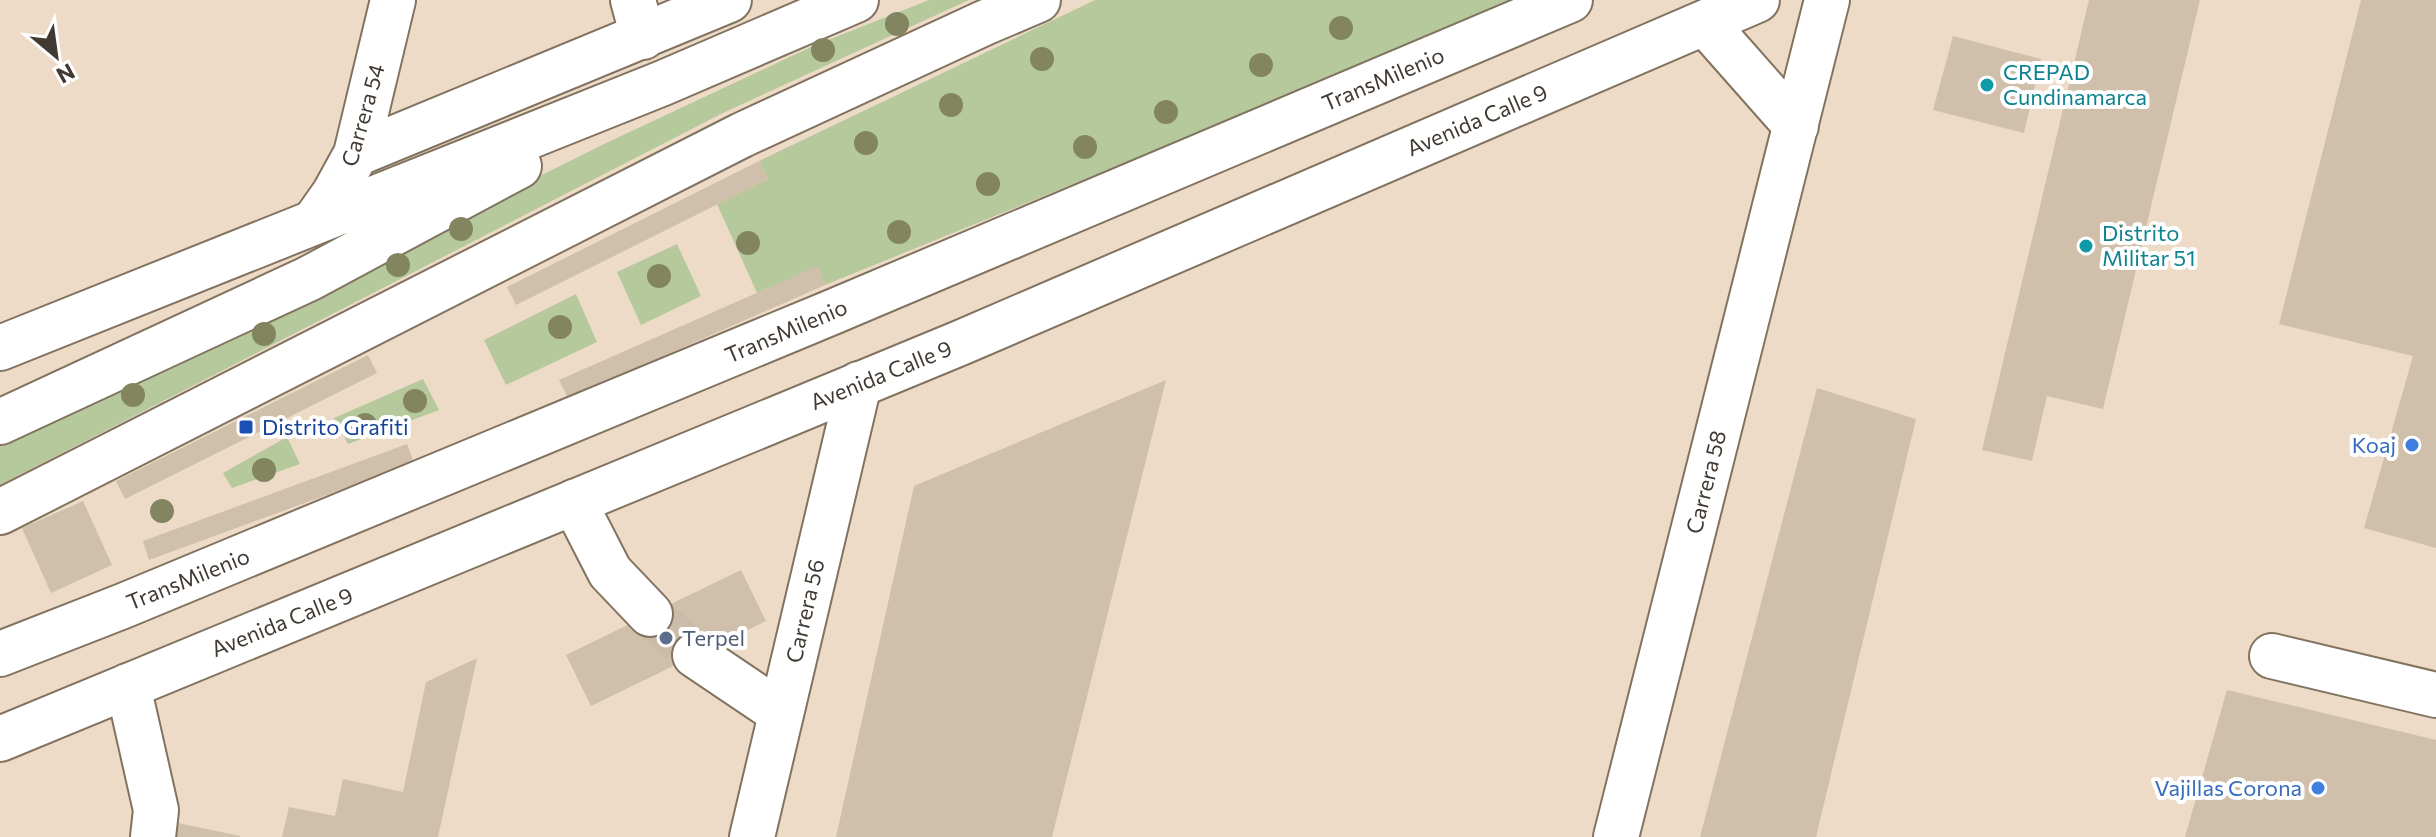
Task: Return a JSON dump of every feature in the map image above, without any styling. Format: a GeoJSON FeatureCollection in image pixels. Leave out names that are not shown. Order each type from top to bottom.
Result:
{"type":"FeatureCollection","features":[{"type":"Feature","properties":{"kind":"main road","name":"Carrera 54"},"geometry":{"type":"LineString","coordinates":[[315,221],[356,154],[393,0]]}},
{"type":"Feature","properties":{"kind":"main road"},"geometry":{"type":"LineString","coordinates":[[356,154],[638,18],[729,0]]}},
{"type":"Feature","properties":{"kind":"main road"},"geometry":{"type":"LineString","coordinates":[[0,348],[663,83],[856,0]]}},
{"type":"Feature","properties":{"kind":"main road"},"geometry":{"type":"LineString","coordinates":[[0,512],[742,135],[1038,0]]}},
{"type":"Feature","properties":{"kind":"main road","name":"TransMilenio"},"geometry":{"type":"LineString","coordinates":[[0,654],[830,313],[1570,0]]}},
{"type":"Feature","properties":{"kind":"main road","name":"Avenida Calle 9"},"geometry":{"type":"LineString","coordinates":[[0,739],[859,384],[1757,0]]}},
{"type":"Feature","properties":{"kind":"main road","name":"Carrera 58"},"geometry":{"type":"LineString","coordinates":[[1616,837],[1827,0]]}},
{"type":"Feature","properties":{"kind":"main road"},"geometry":{"type":"LineString","coordinates":[[1705,23],[1796,126]]}},
{"type":"Feature","properties":{"kind":"main road"},"geometry":{"type":"LineString","coordinates":[[0,422],[308,279],[508,172],[663,83]]}},
{"type":"Feature","properties":{"kind":"main road","name":"Carrera 56"},"geometry":{"type":"LineString","coordinates":[[752,837],[859,384]]}},
{"type":"Feature","properties":{"kind":"main road"},"geometry":{"type":"LineString","coordinates":[[574,502],[610,572],[650,614]]}},
{"type":"Feature","properties":{"kind":"main road"},"geometry":{"type":"LineString","coordinates":[[695,655],[781,713]]}},
{"type":"Feature","properties":{"kind":"main road"},"geometry":{"type":"LineString","coordinates":[[2272,656],[2436,695]]}},
{"type":"Feature","properties":{"kind":"main road"},"geometry":{"type":"LineString","coordinates":[[128,686],[156,810],[153,837]]}},
{"type":"Feature","properties":{"kind":"green space"},"geometry":{"type":"Polygon","coordinates":[[[929,0],[969,0],[723,113],[0,485],[0,444],[602,145],[813,46],[929,0]]]}},
{"type":"Feature","properties":{"kind":"green space"},"geometry":{"type":"Polygon","coordinates":[[[1095,0],[1513,0],[1427,40],[825,285],[818,267],[757,293],[717,204],[768,179],[759,161],[1095,0]]]}},
{"type":"Feature","properties":{"kind":"green space"},"geometry":{"type":"Polygon","coordinates":[[[677,244],[701,296],[641,325],[617,272],[677,244]]]}},
{"type":"Feature","properties":{"kind":"green space"},"geometry":{"type":"Polygon","coordinates":[[[576,294],[597,342],[506,385],[484,340],[576,294]]]}},
{"type":"Feature","properties":{"kind":"green space"},"geometry":{"type":"Polygon","coordinates":[[[423,379],[439,410],[348,444],[334,418],[423,379]]]}},
{"type":"Feature","properties":{"kind":"green space"},"geometry":{"type":"Polygon","coordinates":[[[287,437],[300,464],[232,488],[223,473],[287,437]]]}},
{"type":"Feature","properties":{"kind":"building","name":"Distrito Militar 51"},"geometry":{"type":"Polygon","coordinates":[[[2089,0],[2200,0],[2103,409],[2047,396],[2032,461],[1982,450],[2089,0]]]}},
{"type":"Feature","properties":{"kind":"building"},"geometry":{"type":"Polygon","coordinates":[[[2361,0],[2436,0],[2436,548],[2364,528],[2413,356],[2279,324],[2361,0]]]}},
{"type":"Feature","properties":{"kind":"building","name":"CREPAD Cundinamarca"},"geometry":{"type":"Polygon","coordinates":[[[1953,36],[2041,59],[2024,133],[1933,110],[1953,36]]]}},
{"type":"Feature","properties":{"kind":"building"},"geometry":{"type":"Polygon","coordinates":[[[759,161],[768,179],[516,305],[507,287],[759,161]]]}},
{"type":"Feature","properties":{"kind":"building"},"geometry":{"type":"Polygon","coordinates":[[[818,266],[825,285],[568,398],[559,380],[818,266]]]}},
{"type":"Feature","properties":{"kind":"building","name":"Distrito Grafiti"},"geometry":{"type":"Polygon","coordinates":[[[368,355],[377,373],[125,499],[116,481],[368,355]]]}},
{"type":"Feature","properties":{"kind":"building"},"geometry":{"type":"Polygon","coordinates":[[[1166,380],[1052,837],[836,837],[914,486],[1166,380]]]}},
{"type":"Feature","properties":{"kind":"building"},"geometry":{"type":"Polygon","coordinates":[[[1817,388],[1916,419],[1816,837],[1700,837],[1817,388]]]}},
{"type":"Feature","properties":{"kind":"building","name":"Distrito Grafiti"},"geometry":{"type":"Polygon","coordinates":[[[407,444],[414,463],[149,560],[143,541],[407,444]]]}},
{"type":"Feature","properties":{"kind":"building"},"geometry":{"type":"Polygon","coordinates":[[[83,501],[112,565],[51,593],[22,528],[83,501]]]}},
{"type":"Feature","properties":{"kind":"building","name":"Terpel"},"geometry":{"type":"Polygon","coordinates":[[[741,570],[766,621],[591,706],[566,655],[741,570]]]}},
{"type":"Feature","properties":{"kind":"building"},"geometry":{"type":"Polygon","coordinates":[[[477,658],[438,837],[282,837],[289,807],[335,816],[343,779],[403,792],[426,682],[477,658]]]}},
{"type":"Feature","properties":{"kind":"building","name":"Vajillas Corona"},"geometry":{"type":"Polygon","coordinates":[[[2227,690],[2436,740],[2436,837],[2185,837],[2227,690]]]}},
{"type":"Feature","properties":{"kind":"building"},"geometry":{"type":"Polygon","coordinates":[[[164,820],[240,836],[240,837],[160,837],[164,820]]]}},
{"type":"Feature","properties":{"kind":"tunnel"},"geometry":{"type":"LineString","coordinates":[[650,614],[695,655]]}},
{"type":"Feature","properties":{"kind":"place","name":"CREPAD Cundinamarca"},"geometry":{"type":"Point","coordinates":[1987,85]}},
{"type":"Feature","properties":{"kind":"place","name":"Distrito Militar 51"},"geometry":{"type":"Point","coordinates":[2086,246]}},
{"type":"Feature","properties":{"kind":"place","name":"Distrito Grafiti"},"geometry":{"type":"Point","coordinates":[246,427]}},
{"type":"Feature","properties":{"kind":"place","name":"Koaj"},"geometry":{"type":"Point","coordinates":[2412,445]}},
{"type":"Feature","properties":{"kind":"place","name":"Terpel"},"geometry":{"type":"Point","coordinates":[666,638]}},
{"type":"Feature","properties":{"kind":"place","name":"Vajillas Corona"},"geometry":{"type":"Point","coordinates":[2318,788]}}]}
